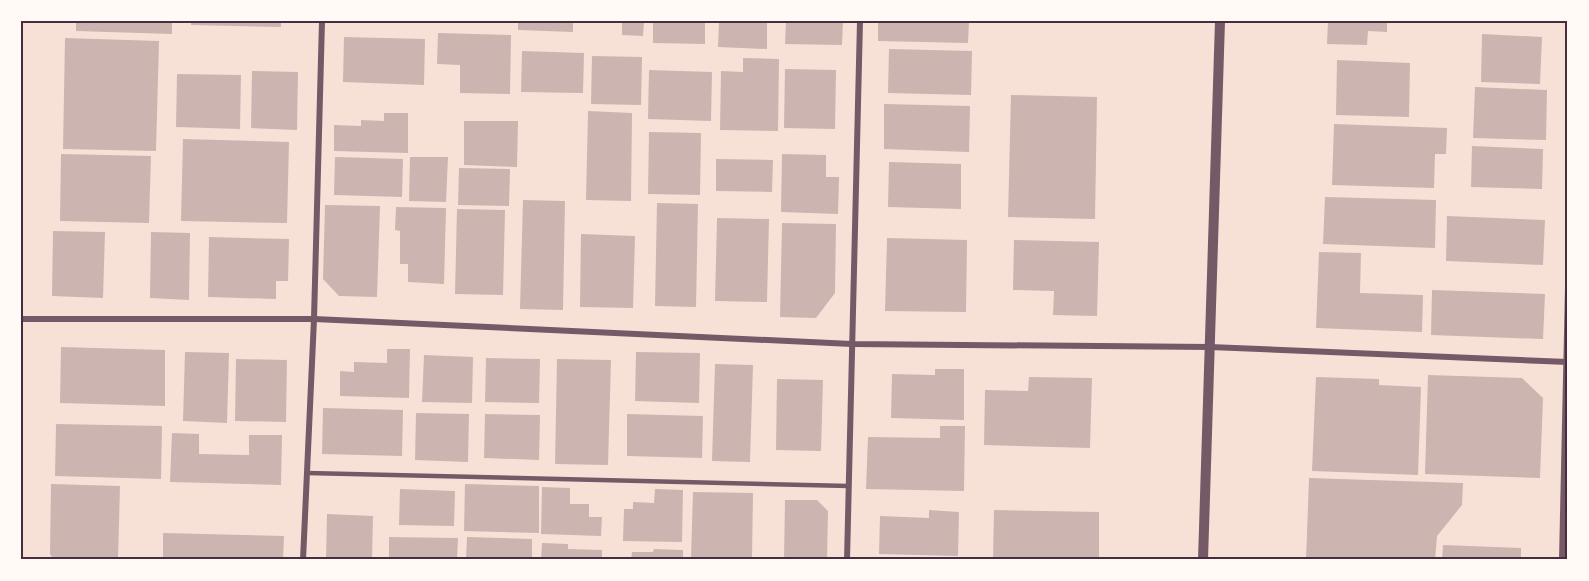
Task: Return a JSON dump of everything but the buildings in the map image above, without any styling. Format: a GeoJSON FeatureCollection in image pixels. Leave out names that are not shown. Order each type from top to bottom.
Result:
{"type":"FeatureCollection","features":[{"type":"Feature","properties":{"kind":"street"},"geometry":{"type":"LineString","coordinates":[[303,560],[314,319],[322,21]]}},
{"type":"Feature","properties":{"kind":"street"},"geometry":{"type":"LineString","coordinates":[[847,560],[860,21]]}},
{"type":"Feature","properties":{"kind":"street"},"geometry":{"type":"LineString","coordinates":[[1203,560],[1220,21]]}},
{"type":"Feature","properties":{"kind":"street"},"geometry":{"type":"LineString","coordinates":[[1562,560],[1568,287]]}},
{"type":"Feature","properties":{"kind":"street"},"geometry":{"type":"LineString","coordinates":[[21,319],[314,319],[852,344],[1210,348],[1567,362]]}},
{"type":"Feature","properties":{"kind":"lane"},"geometry":{"type":"LineString","coordinates":[[307,473],[849,486]]}}]}
